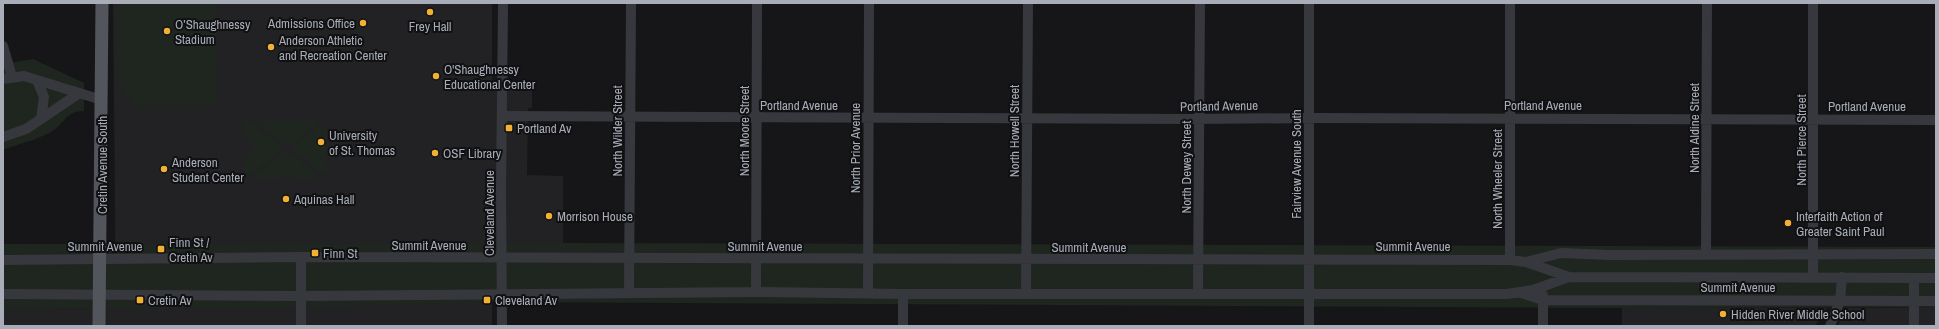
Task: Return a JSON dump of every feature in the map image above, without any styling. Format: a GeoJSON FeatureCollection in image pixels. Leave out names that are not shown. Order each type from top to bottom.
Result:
{"type":"FeatureCollection","features":[{"type":"Feature","properties":{"kind":"main road","name":"Cretin Avenue South"},"geometry":{"type":"LineString","coordinates":[[100,326],[102,3]]}},
{"type":"Feature","properties":{"kind":"street","name":"Cleveland Avenue"},"geometry":{"type":"LineString","coordinates":[[502,326],[503,3]]}},
{"type":"Feature","properties":{"kind":"street","name":"North Wilder Street"},"geometry":{"type":"LineString","coordinates":[[629,292],[628,259],[631,3]]}},
{"type":"Feature","properties":{"kind":"street","name":"North Moore Street"},"geometry":{"type":"LineString","coordinates":[[756,292],[758,3]]}},
{"type":"Feature","properties":{"kind":"street","name":"North Prior Avenue"},"geometry":{"type":"LineString","coordinates":[[868,293],[869,3]]}},
{"type":"Feature","properties":{"kind":"street","name":"North Howell Street"},"geometry":{"type":"LineString","coordinates":[[1026,293],[1028,3]]}},
{"type":"Feature","properties":{"kind":"street","name":"North Dewey Street"},"geometry":{"type":"LineString","coordinates":[[1198,292],[1200,3]]}},
{"type":"Feature","properties":{"kind":"street","name":"Fairview Avenue South"},"geometry":{"type":"LineString","coordinates":[[1309,3],[1309,326]]}},
{"type":"Feature","properties":{"kind":"street","name":"North Wheeler Street"},"geometry":{"type":"LineString","coordinates":[[1510,3],[1510,260]]}},
{"type":"Feature","properties":{"kind":"street","name":"North Aldine Street"},"geometry":{"type":"LineString","coordinates":[[1706,254],[1707,3]]}},
{"type":"Feature","properties":{"kind":"street","name":"North Pierce Street"},"geometry":{"type":"LineString","coordinates":[[1813,3],[1813,277]]}},
{"type":"Feature","properties":{"kind":"street"},"geometry":{"type":"LineString","coordinates":[[3,46],[7,78],[24,76],[78,94],[102,100]]}},
{"type":"Feature","properties":{"kind":"street"},"geometry":{"type":"LineString","coordinates":[[37,80],[44,97],[41,119]]}},
{"type":"Feature","properties":{"kind":"street"},"geometry":{"type":"LineString","coordinates":[[3,137],[26,129],[78,94]]}},
{"type":"Feature","properties":{"kind":"street","name":"Portland Avenue"},"geometry":{"type":"LineString","coordinates":[[502,116],[1027,119],[1510,118],[1936,120]]}},
{"type":"Feature","properties":{"kind":"street","name":"Summit Avenue"},"geometry":{"type":"LineString","coordinates":[[1526,262],[1561,253],[1610,255],[1936,254]]}},
{"type":"Feature","properties":{"kind":"street"},"geometry":{"type":"LineString","coordinates":[[301,257],[301,326]]}},
{"type":"Feature","properties":{"kind":"street","name":"Summit Avenue"},"geometry":{"type":"LineString","coordinates":[[3,260],[301,257],[502,259],[868,258],[1510,260],[1526,262],[1569,277],[1936,278]]}},
{"type":"Feature","properties":{"kind":"street","name":"Summit Avenue"},"geometry":{"type":"LineString","coordinates":[[3,294],[301,296],[629,292],[903,294],[1198,292],[1309,294],[1500,294],[1542,287],[1569,277]]}},
{"type":"Feature","properties":{"kind":"street"},"geometry":{"type":"LineString","coordinates":[[1830,326],[1840,301],[1842,278]]}},
{"type":"Feature","properties":{"kind":"street"},"geometry":{"type":"LineString","coordinates":[[1914,278],[1914,326]]}},
{"type":"Feature","properties":{"kind":"street"},"geometry":{"type":"LineString","coordinates":[[1542,287],[1543,326]]}},
{"type":"Feature","properties":{"kind":"street","name":"Summit Avenue"},"geometry":{"type":"LineString","coordinates":[[1517,292],[1543,300],[1936,301]]}},
{"type":"Feature","properties":{"kind":"street"},"geometry":{"type":"LineString","coordinates":[[903,294],[903,326]]}},
{"type":"Feature","properties":{"kind":"shaded area","name":"University of St. Thomas"},"geometry":{"type":"Polygon","coordinates":[[[113,3],[492,3],[492,81],[532,81],[532,108],[528,108],[527,175],[563,176],[563,243],[492,243],[492,326],[3,326],[3,309],[116,308],[113,3]]]}},
{"type":"Feature","properties":{"kind":"shaded area","name":"O’Shaughnessy Stadium"},"geometry":{"type":"Polygon","coordinates":[[[118,3],[216,3],[217,105],[136,106],[121,90],[121,71],[118,70],[118,3]]]}},
{"type":"Feature","properties":{"kind":"shaded area"},"geometry":{"type":"Polygon","coordinates":[[[33,59],[84,83],[84,111],[68,116],[56,129],[46,135],[3,150],[3,64],[33,59]]]}},
{"type":"Feature","properties":{"kind":"shaded area"},"geometry":{"type":"Polygon","coordinates":[[[248,121],[281,146],[281,151],[248,176],[244,172],[244,161],[254,151],[254,146],[244,136],[244,125],[248,121]]]}},
{"type":"Feature","properties":{"kind":"shaded area"},"geometry":{"type":"Polygon","coordinates":[[[255,121],[320,122],[291,144],[284,144],[255,121]]]}},
{"type":"Feature","properties":{"kind":"shaded area"},"geometry":{"type":"Polygon","coordinates":[[[326,122],[325,176],[292,151],[293,146],[326,122]]]}},
{"type":"Feature","properties":{"kind":"shaded area"},"geometry":{"type":"Polygon","coordinates":[[[283,153],[290,153],[321,178],[290,178],[290,176],[284,176],[283,178],[250,178],[283,153]]]}},
{"type":"Feature","properties":{"kind":"shaded area"},"geometry":{"type":"Polygon","coordinates":[[[563,243],[1936,247],[1936,307],[1622,308],[492,302],[319,307],[3,309],[3,244],[563,243]]]}},
{"type":"Feature","properties":{"kind":"shaded area"},"geometry":{"type":"Polygon","coordinates":[[[1936,307],[1936,326],[1838,326],[1844,308],[1936,307]]]}},
{"type":"Feature","properties":{"kind":"shaded area","name":"Hidden River Middle School"},"geometry":{"type":"Polygon","coordinates":[[[1622,308],[1827,308],[1815,326],[1622,326],[1622,308]]]}},
{"type":"Feature","properties":{"kind":"place","name":"Frey Hall"},"geometry":{"type":"Point","coordinates":[430,12]}},
{"type":"Feature","properties":{"kind":"place","name":"Admissions Office"},"geometry":{"type":"Point","coordinates":[363,23]}},
{"type":"Feature","properties":{"kind":"place","name":"O’Shaughnessy Stadium"},"geometry":{"type":"Point","coordinates":[167,31]}},
{"type":"Feature","properties":{"kind":"place","name":"Anderson Athletic and Recreation Center"},"geometry":{"type":"Point","coordinates":[271,47]}},
{"type":"Feature","properties":{"kind":"place","name":"O'Shaughnessy Educational Center"},"geometry":{"type":"Point","coordinates":[436,76]}},
{"type":"Feature","properties":{"kind":"place","name":"Portland Av"},"geometry":{"type":"Point","coordinates":[509,128]}},
{"type":"Feature","properties":{"kind":"place","name":"University of St. Thomas"},"geometry":{"type":"Point","coordinates":[321,142]}},
{"type":"Feature","properties":{"kind":"place","name":"OSF Library"},"geometry":{"type":"Point","coordinates":[435,153]}},
{"type":"Feature","properties":{"kind":"place","name":"Anderson Student Center"},"geometry":{"type":"Point","coordinates":[164,169]}},
{"type":"Feature","properties":{"kind":"place","name":"Aquinas Hall"},"geometry":{"type":"Point","coordinates":[286,199]}},
{"type":"Feature","properties":{"kind":"place","name":"Morrison House"},"geometry":{"type":"Point","coordinates":[549,216]}},
{"type":"Feature","properties":{"kind":"place","name":"Interfaith Action of Greater Saint Paul"},"geometry":{"type":"Point","coordinates":[1788,223]}},
{"type":"Feature","properties":{"kind":"place","name":"Finn St / Cretin Av"},"geometry":{"type":"Point","coordinates":[161,249]}},
{"type":"Feature","properties":{"kind":"place","name":"Finn St"},"geometry":{"type":"Point","coordinates":[315,253]}},
{"type":"Feature","properties":{"kind":"place","name":"Cretin Av"},"geometry":{"type":"Point","coordinates":[140,300]}},
{"type":"Feature","properties":{"kind":"place","name":"Cleveland Av"},"geometry":{"type":"Point","coordinates":[487,300]}},
{"type":"Feature","properties":{"kind":"place","name":"Hidden River Middle School"},"geometry":{"type":"Point","coordinates":[1723,314]}}]}
